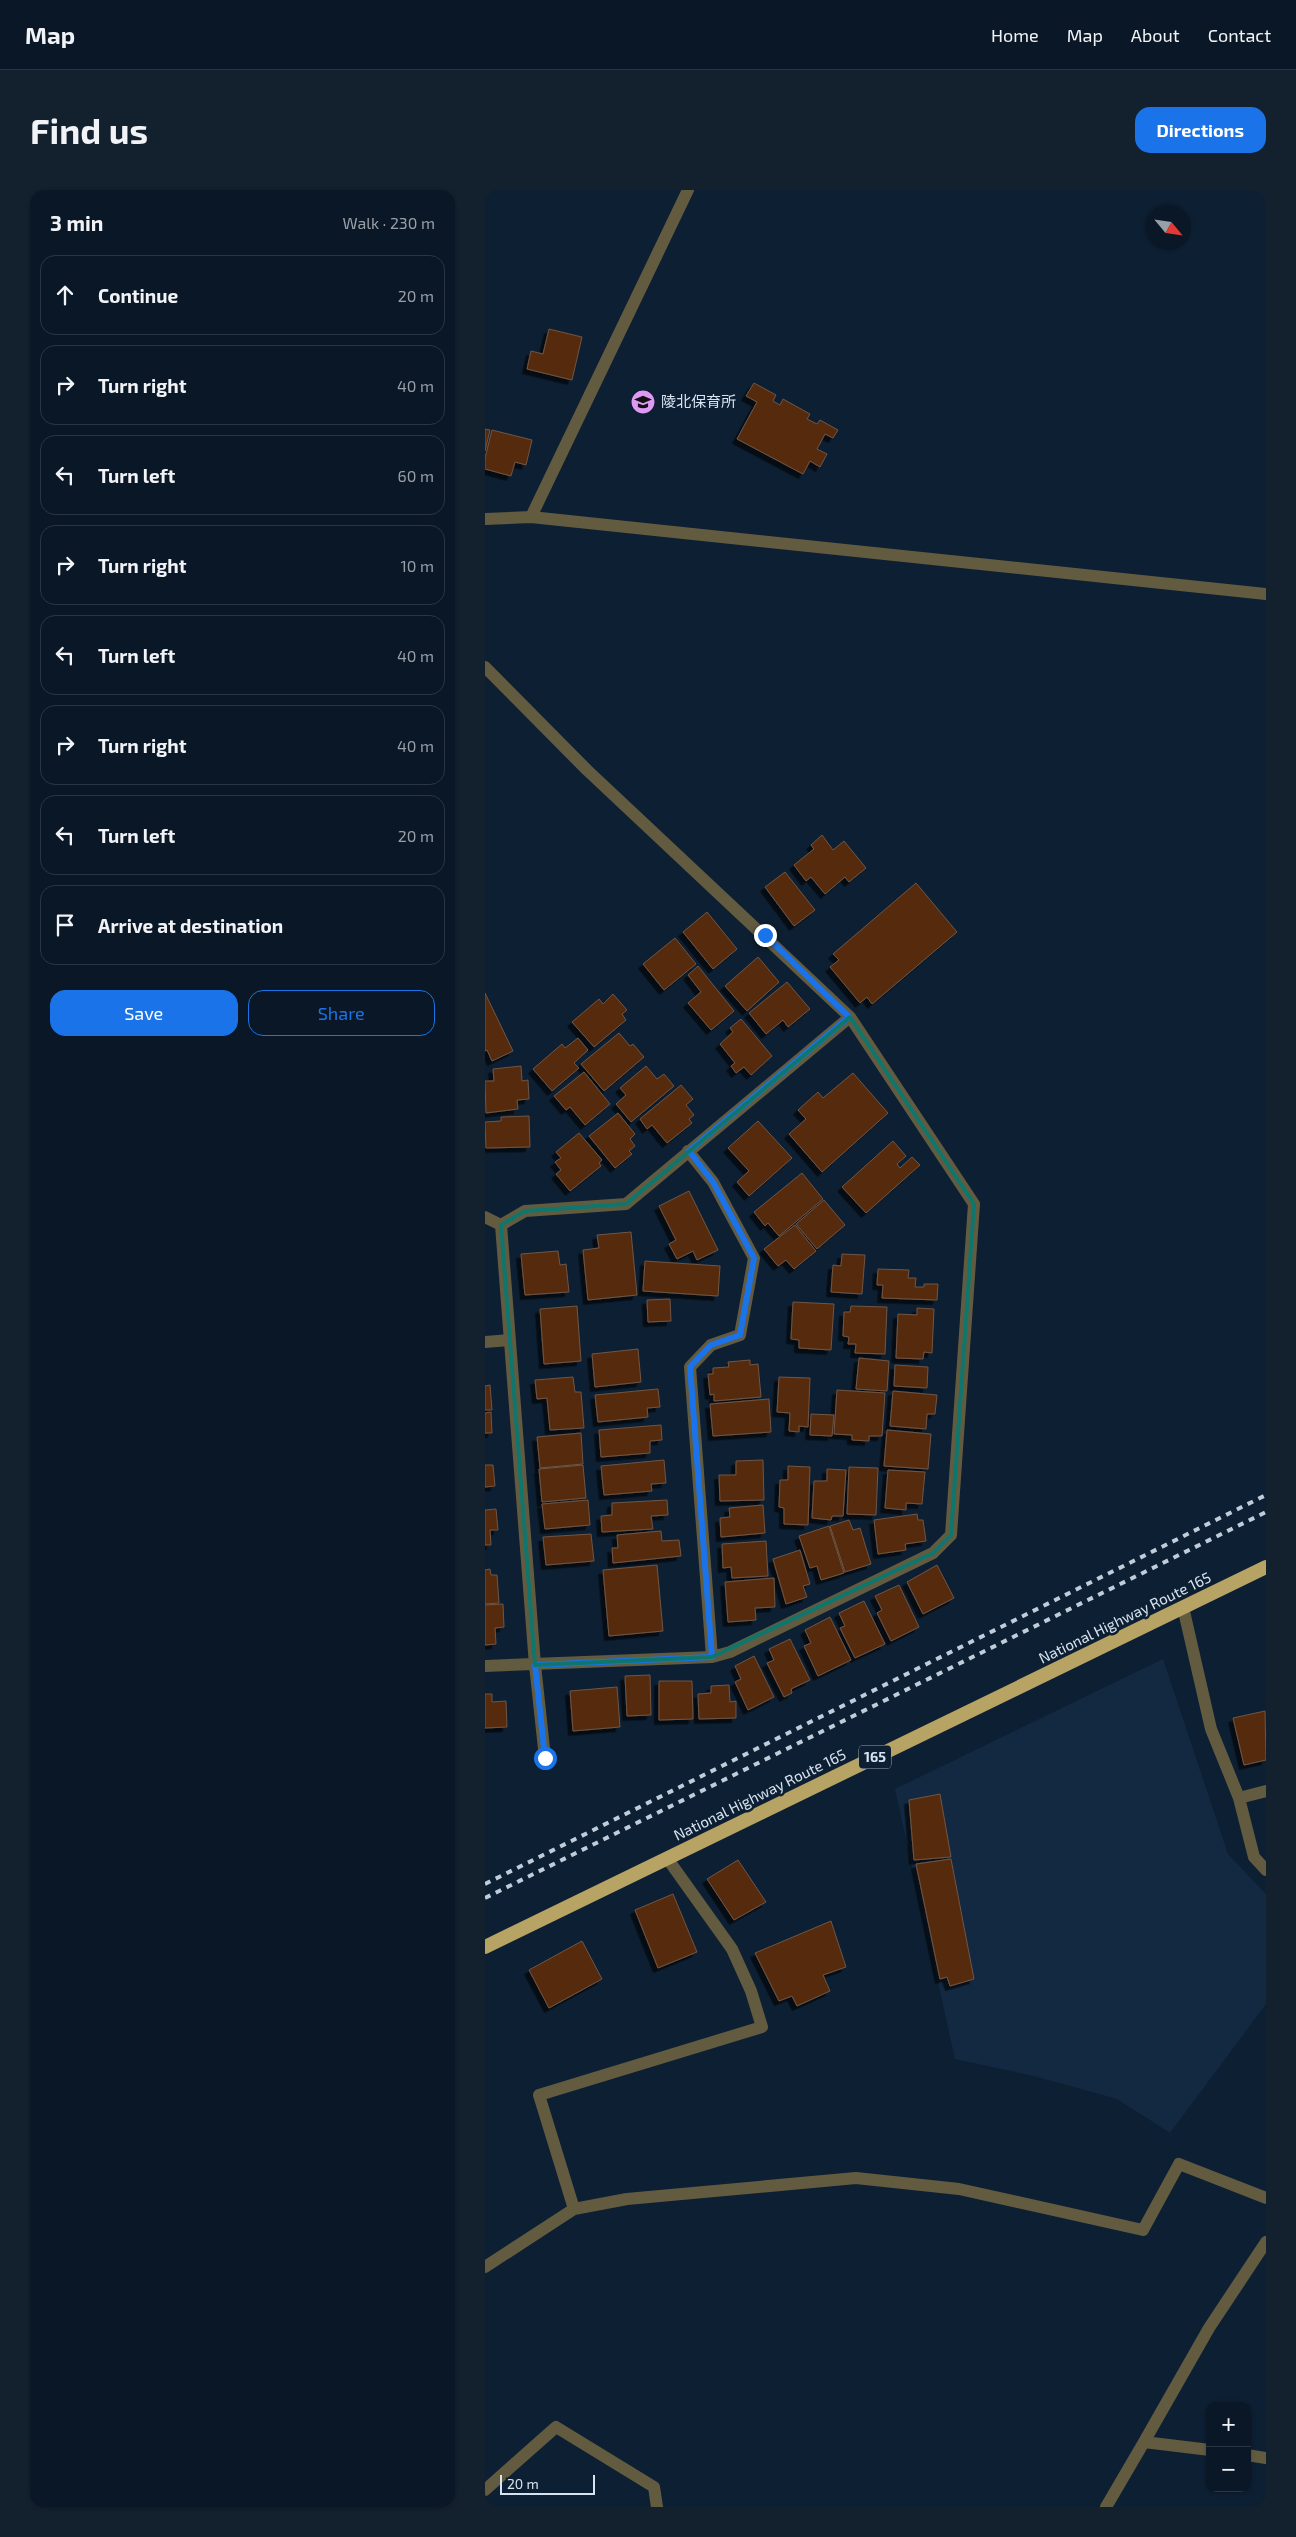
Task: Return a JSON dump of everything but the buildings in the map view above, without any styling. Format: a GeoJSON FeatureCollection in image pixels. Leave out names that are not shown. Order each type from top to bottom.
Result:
{"type":"FeatureCollection","features":[{"type":"Feature","properties":{"kind":"highway","name":"National Highway Route 165"},"geometry":{"type":"LineString","coordinates":[[485,1947],[1266,1567]]}},
{"type":"Feature","properties":{"kind":"street"},"geometry":{"type":"LineString","coordinates":[[531,517],[688,190]]}},
{"type":"Feature","properties":{"kind":"street"},"geometry":{"type":"LineString","coordinates":[[485,519],[531,517],[794,547],[1266,594]]}},
{"type":"Feature","properties":{"kind":"street"},"geometry":{"type":"LineString","coordinates":[[485,667],[587,770],[765,935],[849,1017],[974,1204],[951,1534],[933,1553],[730,1652],[712,1657],[485,1666]]}},
{"type":"Feature","properties":{"kind":"street"},"geometry":{"type":"LineString","coordinates":[[501,1225],[525,1212],[626,1204],[849,1017]]}},
{"type":"Feature","properties":{"kind":"street"},"geometry":{"type":"LineString","coordinates":[[689,1151],[713,1182],[754,1258],[740,1335],[711,1345],[690,1367],[712,1657]]}},
{"type":"Feature","properties":{"kind":"street"},"geometry":{"type":"LineString","coordinates":[[485,1217],[501,1225]]}},
{"type":"Feature","properties":{"kind":"street"},"geometry":{"type":"LineString","coordinates":[[501,1225],[535,1665],[545,1758]]}},
{"type":"Feature","properties":{"kind":"street"},"geometry":{"type":"LineString","coordinates":[[485,1342],[510,1340]]}},
{"type":"Feature","properties":{"kind":"street"},"geometry":{"type":"LineString","coordinates":[[1183,1608],[1211,1729],[1239,1798],[1254,1857],[1266,1870]]}},
{"type":"Feature","properties":{"kind":"street"},"geometry":{"type":"LineString","coordinates":[[1239,1798],[1266,1791]]}},
{"type":"Feature","properties":{"kind":"street"},"geometry":{"type":"LineString","coordinates":[[574,2209],[539,2095],[762,2027],[751,1991],[732,1949],[667,1858]]}},
{"type":"Feature","properties":{"kind":"street"},"geometry":{"type":"LineString","coordinates":[[485,2266],[574,2209],[627,2199],[856,2178],[959,2189],[1143,2230],[1179,2164],[1266,2198]]}},
{"type":"Feature","properties":{"kind":"street"},"geometry":{"type":"LineString","coordinates":[[1106,2507],[1209,2328],[1266,2242]]}},
{"type":"Feature","properties":{"kind":"street"},"geometry":{"type":"LineString","coordinates":[[485,2490],[557,2427],[655,2487],[657,2507]]}},
{"type":"Feature","properties":{"kind":"street"},"geometry":{"type":"LineString","coordinates":[[1144,2442],[1206,2450]]}},
{"type":"Feature","properties":{"kind":"street"},"geometry":{"type":"LineString","coordinates":[[1251,2456],[1266,2458]]}},
{"type":"Feature","properties":{"kind":"highlighted area"},"geometry":{"type":"Polygon","coordinates":[[[850,1017],[974,1204],[951,1535],[933,1553],[712,1657],[535,1665],[501,1225],[525,1211],[626,1204],[850,1017]]]}},
{"type":"Feature","properties":{"kind":"shaded area"},"geometry":{"type":"Polygon","coordinates":[[[1163,1659],[1228,1854],[1266,1894],[1266,2004],[1170,2133],[1117,2099],[1034,2076],[955,2059],[895,1789],[1163,1659]]]}},
{"type":"Feature","properties":{"kind":"railway"},"geometry":{"type":"LineString","coordinates":[[485,1884],[1266,1495]]}},
{"type":"Feature","properties":{"kind":"railway"},"geometry":{"type":"LineString","coordinates":[[485,1898],[1266,1512]]}},
{"type":"Feature","properties":{"kind":"place","name":"陵北保育所"},"geometry":{"type":"Point","coordinates":[643,402]}},
{"type":"Feature","properties":{"kind":"route"},"geometry":{"type":"LineString","coordinates":[[545,1758],[535,1665],[712,1657],[690,1367],[711,1345],[740,1335],[754,1258],[713,1182],[689,1151],[849,1017],[765,935]]}}]}
